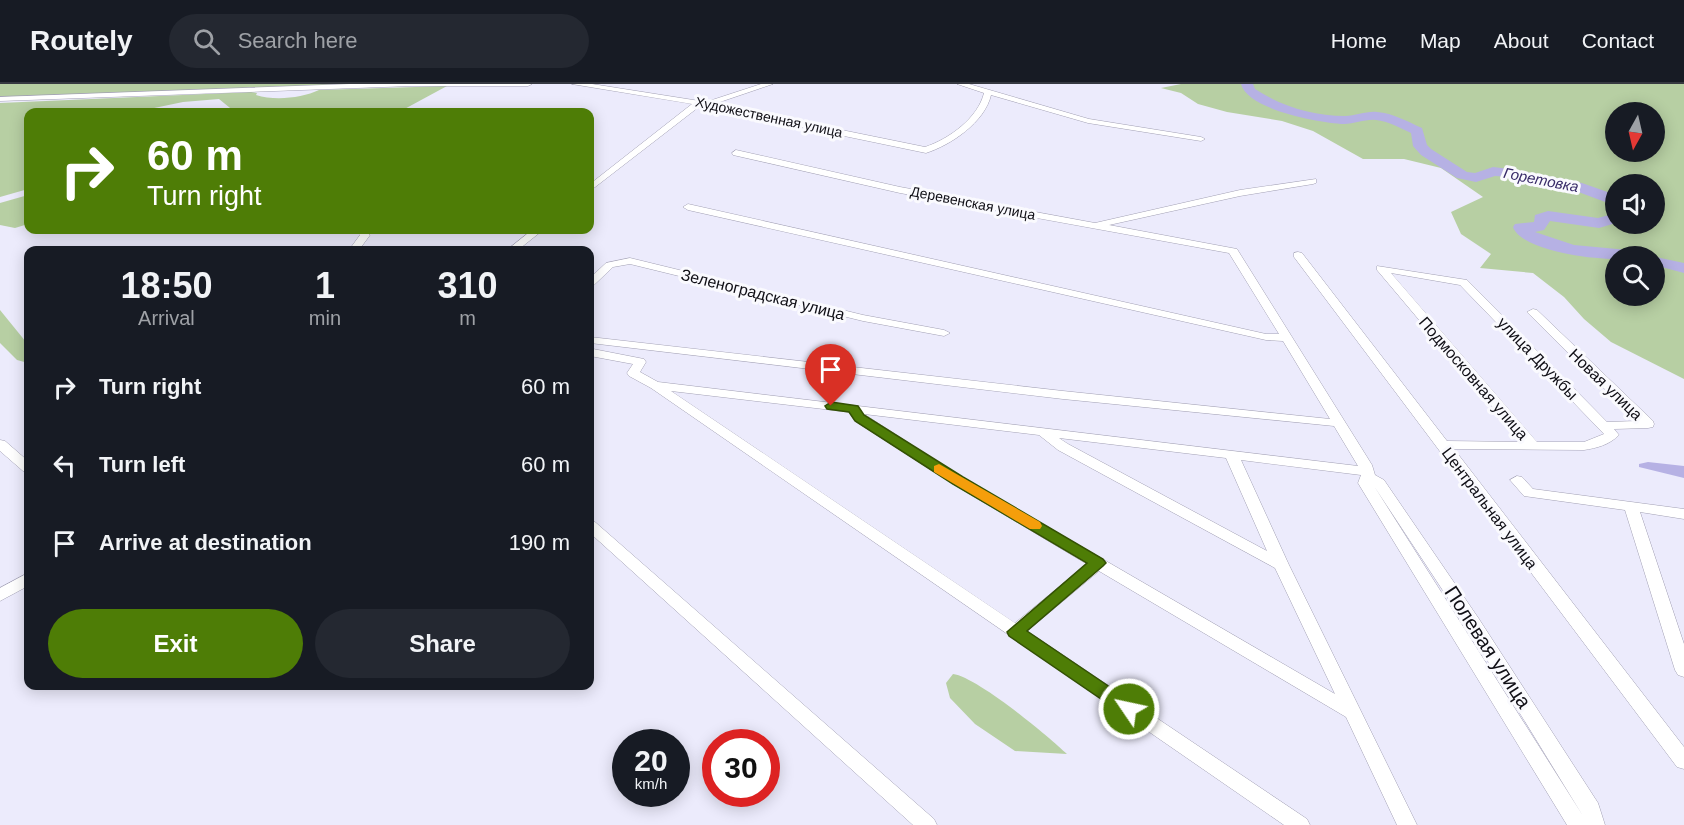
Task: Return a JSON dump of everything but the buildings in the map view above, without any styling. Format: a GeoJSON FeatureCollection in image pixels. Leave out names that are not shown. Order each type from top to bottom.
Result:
{"type":"FeatureCollection","features":[{"type":"Feature","properties":{"kind":"street"},"geometry":{"type":"LineString","coordinates":[[0,99],[455,84],[528,84]]}},
{"type":"Feature","properties":{"kind":"street","name":"Художественная улица"},"geometry":{"type":"LineString","coordinates":[[576,84],[703,103],[926,150],[954,136],[987,99],[988,92]]}},
{"type":"Feature","properties":{"kind":"street"},"geometry":{"type":"LineString","coordinates":[[594,185],[703,103],[769,84]]}},
{"type":"Feature","properties":{"kind":"street"},"geometry":{"type":"LineString","coordinates":[[961,84],[978,86],[988,92],[1088,121],[1201,139]]}},
{"type":"Feature","properties":{"kind":"street","name":"Деревенская улица"},"geometry":{"type":"LineString","coordinates":[[736,153],[900,190],[1224,249]]}},
{"type":"Feature","properties":{"kind":"street"},"geometry":{"type":"LineString","coordinates":[[1093,226],[1240,193],[1313,181]]}},
{"type":"Feature","properties":{"kind":"street"},"geometry":{"type":"LineString","coordinates":[[688,207],[1266,337],[1287,338]]}},
{"type":"Feature","properties":{"kind":"street"},"geometry":{"type":"LineString","coordinates":[[357,246],[364,234]]}},
{"type":"Feature","properties":{"kind":"street"},"geometry":{"type":"LineString","coordinates":[[517,246],[533,234]]}},
{"type":"Feature","properties":{"kind":"street","name":"Полевая улица"},"geometry":{"type":"LineString","coordinates":[[1224,249],[1233,251],[1368,474],[1380,483],[1473,623],[1591,809],[1595,825]]}},
{"type":"Feature","properties":{"kind":"street","name":"Центральная улица"},"geometry":{"type":"LineString","coordinates":[[1298,255],[1684,761]]}},
{"type":"Feature","properties":{"kind":"street","name":"Зеленоградская улица"},"geometry":{"type":"LineString","coordinates":[[594,279],[610,265],[630,261],[863,318],[944,333]]}},
{"type":"Feature","properties":{"kind":"street","name":"Подмосковная улица"},"geometry":{"type":"LineString","coordinates":[[1382,268],[1382,271],[1533,446]]}},
{"type":"Feature","properties":{"kind":"street","name":"улица Дружбы"},"geometry":{"type":"LineString","coordinates":[[1382,268],[1463,282],[1604,426]]}},
{"type":"Feature","properties":{"kind":"street","name":"Новая улица"},"geometry":{"type":"LineString","coordinates":[[1533,312],[1648,424],[1604,426]]}},
{"type":"Feature","properties":{"kind":"street"},"geometry":{"type":"LineString","coordinates":[[594,347],[1331,423]]}},
{"type":"Feature","properties":{"kind":"street"},"geometry":{"type":"LineString","coordinates":[[594,348],[640,362],[633,374],[655,385],[1300,825]]}},
{"type":"Feature","properties":{"kind":"street"},"geometry":{"type":"LineString","coordinates":[[655,385],[1368,474]]}},
{"type":"Feature","properties":{"kind":"street"},"geometry":{"type":"LineString","coordinates":[[853,409],[860,418],[948,474],[1352,712]]}},
{"type":"Feature","properties":{"kind":"street"},"geometry":{"type":"LineString","coordinates":[[1533,446],[1585,447],[1602,443],[1612,435],[1604,426]]}},
{"type":"Feature","properties":{"kind":"street"},"geometry":{"type":"LineString","coordinates":[[1042,432],[1063,447],[1281,565]]}},
{"type":"Feature","properties":{"kind":"street"},"geometry":{"type":"LineString","coordinates":[[0,444],[24,465]]}},
{"type":"Feature","properties":{"kind":"street","name":"Подмосковная улица"},"geometry":{"type":"LineString","coordinates":[[1442,445],[1533,446]]}},
{"type":"Feature","properties":{"kind":"street"},"geometry":{"type":"LineString","coordinates":[[1232,456],[1281,565],[1407,825]]}},
{"type":"Feature","properties":{"kind":"street","name":"Полевая улица"},"geometry":{"type":"LineString","coordinates":[[1368,474],[1365,483],[1578,825]]}},
{"type":"Feature","properties":{"kind":"street"},"geometry":{"type":"LineString","coordinates":[[1517,480],[1529,493],[1684,514]]}},
{"type":"Feature","properties":{"kind":"street"},"geometry":{"type":"LineString","coordinates":[[1631,506],[1684,670]]}},
{"type":"Feature","properties":{"kind":"street"},"geometry":{"type":"LineString","coordinates":[[594,529],[927,825]]}},
{"type":"Feature","properties":{"kind":"street"},"geometry":{"type":"LineString","coordinates":[[1015,632],[1098,563]]}},
{"type":"Feature","properties":{"kind":"street"},"geometry":{"type":"LineString","coordinates":[[0,595],[24,581]]}},
{"type":"Feature","properties":{"kind":"street"},"geometry":{"type":"LineString","coordinates":[[1453,623],[1473,623]]}},
{"type":"Feature","properties":{"kind":"green space"},"geometry":{"type":"Polygon","coordinates":[[[0,84],[371,84],[0,97],[0,84]]]}},
{"type":"Feature","properties":{"kind":"green space"},"geometry":{"type":"Polygon","coordinates":[[[1181,84],[1684,84],[1684,379],[1611,342],[1584,319],[1564,297],[1533,273],[1480,268],[1491,254],[1461,234],[1451,212],[1483,197],[1441,168],[1404,159],[1363,159],[1313,131],[1282,121],[1227,112],[1198,104],[1181,93],[1161,88],[1181,84]]]}},
{"type":"Feature","properties":{"kind":"green space"},"geometry":{"type":"Polygon","coordinates":[[[447,86],[406,108],[230,108],[219,99],[183,102],[154,108],[24,108],[24,190],[0,197],[0,103],[251,92],[263,97],[280,98],[297,97],[319,90],[447,86]]]}},
{"type":"Feature","properties":{"kind":"green space"},"geometry":{"type":"Polygon","coordinates":[[[24,196],[24,225],[15,228],[0,225],[0,203],[24,196]]]}},
{"type":"Feature","properties":{"kind":"green space"},"geometry":{"type":"Polygon","coordinates":[[[0,310],[24,340],[24,362],[17,360],[0,343],[0,310]]]}},
{"type":"Feature","properties":{"kind":"green space"},"geometry":{"type":"Polygon","coordinates":[[[953,674],[978,685],[994,696],[1067,754],[1015,751],[975,724],[950,698],[946,683],[953,674]]]}},
{"type":"Feature","properties":{"kind":"shaded area"},"geometry":{"type":"Polygon","coordinates":[[[1648,462],[1684,466],[1684,478],[1639,467],[1639,464],[1648,462]]]}},
{"type":"Feature","properties":{"kind":"waterway","name":"Горетовка"},"geometry":{"type":"LineString","coordinates":[[1247,84],[1249,91],[1270,103],[1309,115],[1346,120],[1378,116],[1398,122],[1417,131],[1420,146],[1426,152],[1462,175],[1476,178],[1493,171],[1510,173],[1577,186],[1605,197]]}},
{"type":"Feature","properties":{"kind":"waterway","name":"Горетовка"},"geometry":{"type":"LineString","coordinates":[[1605,221],[1599,223],[1548,216],[1541,218],[1543,223],[1538,227],[1521,227],[1523,232],[1532,237],[1563,248],[1605,254]]}},
{"type":"Feature","properties":{"kind":"waterway","name":"Горетовка"},"geometry":{"type":"LineString","coordinates":[[1665,263],[1684,268]]}},
{"type":"Feature","properties":{"kind":"slow traffic"},"geometry":{"type":"LineString","coordinates":[[939,469],[1035,526]]}},
{"type":"Feature","properties":{"kind":"route"},"geometry":{"type":"LineString","coordinates":[[831,406],[853,409],[860,418],[958,481],[1098,563],[1015,632],[1129,709]]}}]}
